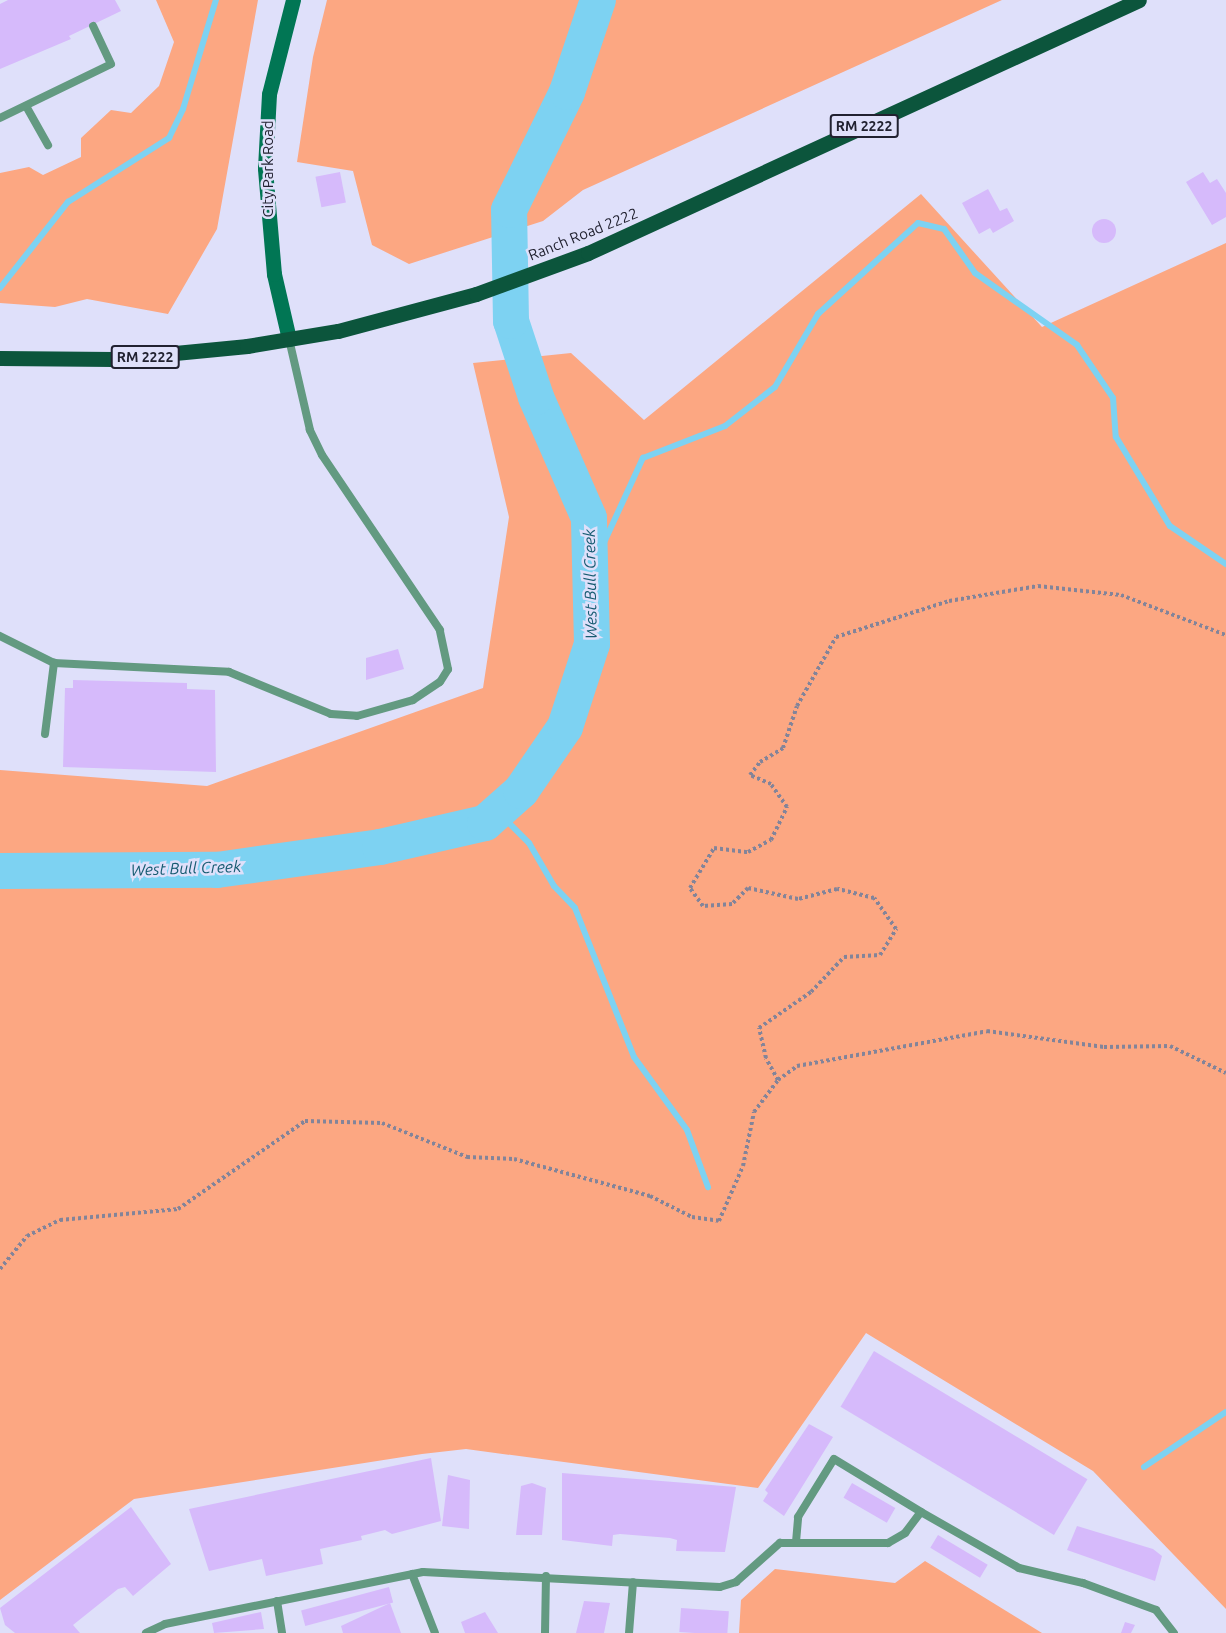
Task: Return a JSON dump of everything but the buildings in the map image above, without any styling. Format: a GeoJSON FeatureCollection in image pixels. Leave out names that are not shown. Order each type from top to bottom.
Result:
{"type":"FeatureCollection","features":[{"type":"Feature","properties":{"kind":"main road","name":"Ranch Road 2222"},"geometry":{"type":"LineString","coordinates":[[0,358],[113,359],[289,339],[403,314],[476,294],[588,253],[1139,0]]}},
{"type":"Feature","properties":{"kind":"street","name":"City Park Road"},"geometry":{"type":"LineString","coordinates":[[289,339],[272,263],[265,146],[276,57],[293,0]]}},
{"type":"Feature","properties":{"kind":"lane"},"geometry":{"type":"LineString","coordinates":[[0,118],[111,64],[93,26]]}},
{"type":"Feature","properties":{"kind":"lane"},"geometry":{"type":"LineString","coordinates":[[26,105],[48,146]]}},
{"type":"Feature","properties":{"kind":"lane"},"geometry":{"type":"LineString","coordinates":[[0,636],[54,663],[229,672],[252,678],[312,707],[357,716],[413,700],[440,682],[448,669],[440,630],[322,455],[310,430],[289,339]]}},
{"type":"Feature","properties":{"kind":"lane"},"geometry":{"type":"LineString","coordinates":[[45,734],[54,663]]}},
{"type":"Feature","properties":{"kind":"lane"},"geometry":{"type":"LineString","coordinates":[[796,1542],[798,1516],[834,1459],[1019,1568],[1083,1582],[1156,1610],[1174,1633]]}},
{"type":"Feature","properties":{"kind":"lane"},"geometry":{"type":"LineString","coordinates":[[146,1633],[165,1624],[412,1574],[440,1571],[729,1586],[774,1547],[796,1542],[888,1543],[904,1533],[921,1512]]}},
{"type":"Feature","properties":{"kind":"lane"},"geometry":{"type":"LineString","coordinates":[[412,1574],[435,1633]]}},
{"type":"Feature","properties":{"kind":"lane"},"geometry":{"type":"LineString","coordinates":[[545,1633],[546,1576]]}},
{"type":"Feature","properties":{"kind":"lane"},"geometry":{"type":"LineString","coordinates":[[629,1633],[633,1582]]}},
{"type":"Feature","properties":{"kind":"lane"},"geometry":{"type":"LineString","coordinates":[[277,1601],[282,1633]]}},
{"type":"Feature","properties":{"kind":"path"},"geometry":{"type":"LineString","coordinates":[[778,1080],[766,1058],[759,1028],[811,992],[844,957],[880,956],[896,929],[874,898],[837,889],[798,899],[748,888],[732,904],[703,906],[690,888],[714,848],[747,852],[771,840],[787,807],[771,784],[750,775],[760,762],[783,748],[797,706],[836,637],[949,601],[1038,586],[1121,596],[1226,635]]}},
{"type":"Feature","properties":{"kind":"path"},"geometry":{"type":"LineString","coordinates":[[0,1269],[27,1236],[60,1220],[178,1209],[305,1120],[382,1123],[467,1157],[514,1160],[650,1196],[692,1217],[719,1221],[743,1166],[754,1112],[778,1080],[796,1066],[987,1031],[1104,1047],[1170,1046],[1226,1073]]}},
{"type":"Feature","properties":{"kind":"shaded area"},"geometry":{"type":"Polygon","coordinates":[[[156,0],[258,0],[217,229],[168,314],[87,299],[55,307],[0,303],[0,173],[29,167],[43,175],[81,157],[81,138],[111,110],[131,113],[159,86],[174,42],[156,0]]]}},
{"type":"Feature","properties":{"kind":"shaded area"},"geometry":{"type":"Polygon","coordinates":[[[327,0],[1002,0],[583,190],[543,221],[409,264],[372,245],[353,171],[297,162],[313,57],[327,0]]]}},
{"type":"Feature","properties":{"kind":"shaded area"},"geometry":{"type":"Polygon","coordinates":[[[921,194],[1042,327],[1226,243],[1226,1609],[1093,1471],[866,1333],[758,1488],[466,1449],[422,1454],[134,1499],[0,1600],[0,770],[207,786],[483,688],[509,517],[473,363],[571,353],[644,420],[921,194]]]}},
{"type":"Feature","properties":{"kind":"shaded area"},"geometry":{"type":"Polygon","coordinates":[[[925,1561],[1042,1633],[739,1633],[741,1600],[775,1569],[895,1583],[925,1561]]]}},
{"type":"Feature","properties":{"kind":"waterway"},"geometry":{"type":"LineString","coordinates":[[0,288],[68,202],[169,138],[183,109],[216,0]]}},
{"type":"Feature","properties":{"kind":"waterway","name":"West Bull Creek"},"geometry":{"type":"LineString","coordinates":[[0,871],[217,870],[380,847],[485,823],[521,791],[565,727],[592,644],[589,518],[536,397],[511,321],[509,210],[567,92],[598,0]]}},
{"type":"Feature","properties":{"kind":"waterway"},"geometry":{"type":"LineString","coordinates":[[590,573],[643,458],[725,426],[775,387],[818,314],[918,223],[944,229],[975,273],[1077,345],[1113,398],[1116,437],[1170,526],[1226,564]]}},
{"type":"Feature","properties":{"kind":"waterway"},"geometry":{"type":"LineString","coordinates":[[498,812],[529,843],[554,886],[575,908],[634,1057],[687,1130],[708,1187]]}},
{"type":"Feature","properties":{"kind":"waterway"},"geometry":{"type":"LineString","coordinates":[[1144,1467],[1226,1412]]}}]}
